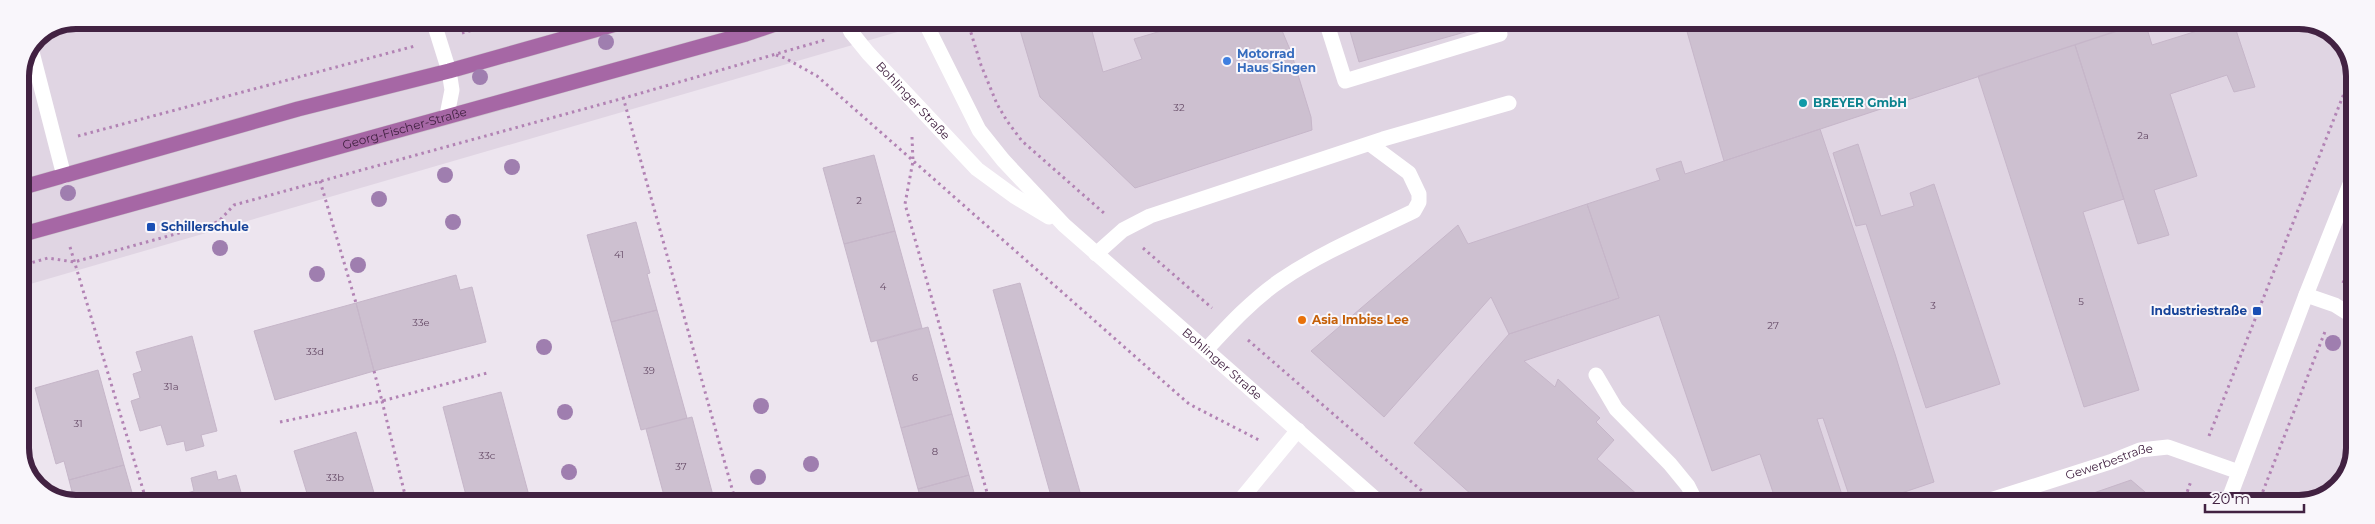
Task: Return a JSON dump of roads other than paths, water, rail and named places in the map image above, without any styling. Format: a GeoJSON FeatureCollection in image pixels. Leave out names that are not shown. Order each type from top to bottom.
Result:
{"type":"FeatureCollection","features":[{"type":"Feature","properties":{"kind":"main road"},"geometry":{"type":"LineString","coordinates":[[29,186],[298,109],[449,71],[598,29]]}},
{"type":"Feature","properties":{"kind":"main road","name":"Georg-Fischer-Straße"},"geometry":{"type":"LineString","coordinates":[[29,233],[761,29]]}},
{"type":"Feature","properties":{"kind":"street"},"geometry":{"type":"LineString","coordinates":[[435,29],[449,71],[452,90],[447,115]]}},
{"type":"Feature","properties":{"kind":"street","name":"Bohlinger Straße"},"geometry":{"type":"LineString","coordinates":[[851,29],[911,99],[977,170],[1014,196],[1064,225]]}},
{"type":"Feature","properties":{"kind":"street","name":"Bohlinger Straße"},"geometry":{"type":"LineString","coordinates":[[928,29],[979,130],[1003,160],[1064,225],[1371,495]]}},
{"type":"Feature","properties":{"kind":"street"},"geometry":{"type":"LineString","coordinates":[[1329,29],[1345,81],[1500,34]]}},
{"type":"Feature","properties":{"kind":"street"},"geometry":{"type":"LineString","coordinates":[[33,56],[64,176]]}},
{"type":"Feature","properties":{"kind":"street"},"geometry":{"type":"LineString","coordinates":[[1096,254],[1123,230],[1150,216],[1370,144],[1509,103]]}},
{"type":"Feature","properties":{"kind":"street"},"geometry":{"type":"LineString","coordinates":[[1206,350],[1230,324],[1280,281],[1314,259],[1414,211],[1420,202],[1414,179],[1370,144]]}},
{"type":"Feature","properties":{"kind":"street"},"geometry":{"type":"LineString","coordinates":[[2230,495],[2346,194]]}},
{"type":"Feature","properties":{"kind":"street"},"geometry":{"type":"LineString","coordinates":[[2306,295],[2335,305],[2346,312]]}},
{"type":"Feature","properties":{"kind":"street"},"geometry":{"type":"LineString","coordinates":[[1596,375],[1616,409],[1670,464],[1688,486],[1692,495]]}},
{"type":"Feature","properties":{"kind":"street"},"geometry":{"type":"LineString","coordinates":[[1244,495],[1298,430]]}},
{"type":"Feature","properties":{"kind":"street","name":"Gewerbestraße"},"geometry":{"type":"LineString","coordinates":[[2006,495],[2110,462],[2140,450],[2168,447],[2239,472]]}},
{"type":"Feature","properties":{"kind":"place","name":"Motorrad Haus Singen"},"geometry":{"type":"Point","coordinates":[1227,61]}},
{"type":"Feature","properties":{"kind":"place","name":"BREYER GmbH"},"geometry":{"type":"Point","coordinates":[1803,103]}},
{"type":"Feature","properties":{"kind":"place","name":"Schillerschule"},"geometry":{"type":"Point","coordinates":[151,227]}},
{"type":"Feature","properties":{"kind":"place","name":"Industriestraße"},"geometry":{"type":"Point","coordinates":[2257,311]}},
{"type":"Feature","properties":{"kind":"place","name":"Asia Imbiss Lee"},"geometry":{"type":"Point","coordinates":[1302,320]}}]}
